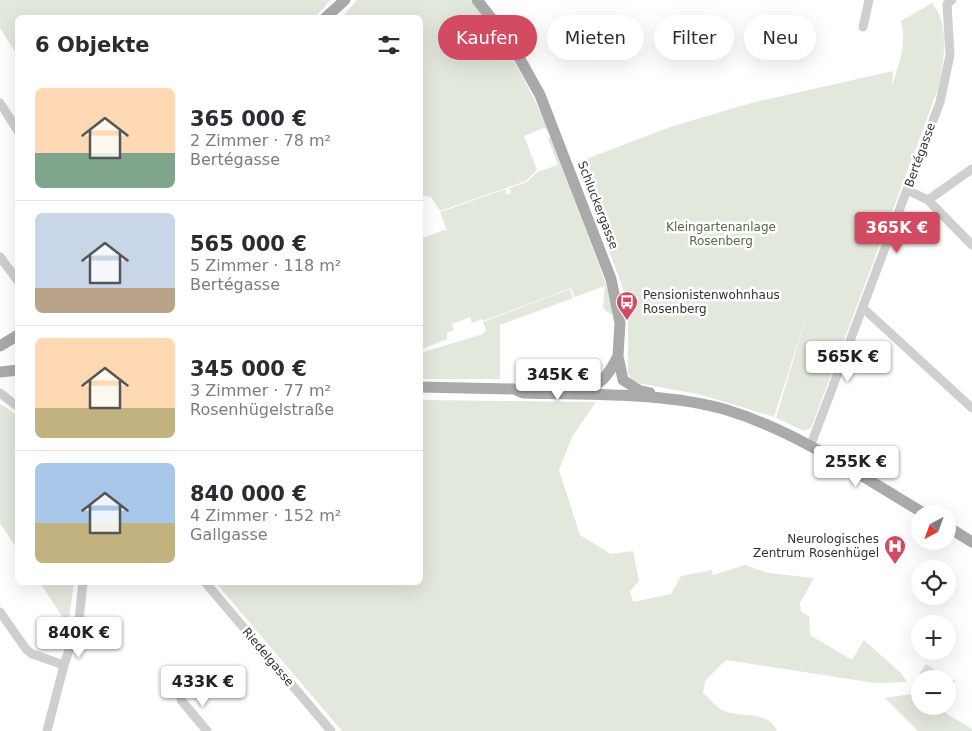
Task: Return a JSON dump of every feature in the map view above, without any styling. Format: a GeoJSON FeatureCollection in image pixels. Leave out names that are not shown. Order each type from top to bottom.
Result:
{"type":"FeatureCollection","features":[{"type":"Feature","properties":{"kind":"main road"},"geometry":{"type":"LineString","coordinates":[[328,15],[345,0]]}},
{"type":"Feature","properties":{"kind":"main road","name":"Schluckergasse"},"geometry":{"type":"LineString","coordinates":[[477,0],[511,43],[540,95],[612,279],[620,323],[618,356],[623,380],[629,386],[640,391],[679,401]]}},
{"type":"Feature","properties":{"kind":"main road"},"geometry":{"type":"LineString","coordinates":[[0,346],[15,337]]}},
{"type":"Feature","properties":{"kind":"main road"},"geometry":{"type":"LineString","coordinates":[[423,388],[589,389],[605,379],[618,356]]}},
{"type":"Feature","properties":{"kind":"main road"},"geometry":{"type":"LineString","coordinates":[[0,372],[15,370]]}},
{"type":"Feature","properties":{"kind":"main road"},"geometry":{"type":"LineString","coordinates":[[514,389],[523,393],[679,401],[731,412],[778,429],[911,506]]}},
{"type":"Feature","properties":{"kind":"main road"},"geometry":{"type":"LineString","coordinates":[[956,532],[972,542]]}},
{"type":"Feature","properties":{"kind":"street"},"geometry":{"type":"LineString","coordinates":[[863,27],[869,0]]}},
{"type":"Feature","properties":{"kind":"street","name":"Bertégasse"},"geometry":{"type":"LineString","coordinates":[[810,447],[864,309],[940,102],[947,77],[950,37],[946,1]]}},
{"type":"Feature","properties":{"kind":"street"},"geometry":{"type":"LineString","coordinates":[[0,103],[15,126]]}},
{"type":"Feature","properties":{"kind":"street"},"geometry":{"type":"LineString","coordinates":[[928,200],[972,168]]}},
{"type":"Feature","properties":{"kind":"street"},"geometry":{"type":"LineString","coordinates":[[907,190],[928,200],[972,245]]}},
{"type":"Feature","properties":{"kind":"street"},"geometry":{"type":"LineString","coordinates":[[0,257],[15,277]]}},
{"type":"Feature","properties":{"kind":"street"},"geometry":{"type":"LineString","coordinates":[[864,309],[972,408]]}},
{"type":"Feature","properties":{"kind":"street"},"geometry":{"type":"LineString","coordinates":[[0,392],[15,405]]}},
{"type":"Feature","properties":{"kind":"street"},"geometry":{"type":"LineString","coordinates":[[48,731],[64,665],[79,620],[83,585]]}},
{"type":"Feature","properties":{"kind":"street","name":"Riedelgasse"},"geometry":{"type":"LineString","coordinates":[[208,585],[331,731]]}},
{"type":"Feature","properties":{"kind":"street"},"geometry":{"type":"LineString","coordinates":[[0,612],[26,649],[32,654],[64,665]]}},
{"type":"Feature","properties":{"kind":"street"},"geometry":{"type":"LineString","coordinates":[[181,700],[207,731]]}},
{"type":"Feature","properties":{"kind":"green space"},"geometry":{"type":"Polygon","coordinates":[[[0,0],[331,0],[317,15],[15,15],[15,52],[0,28],[0,0]]]}},
{"type":"Feature","properties":{"kind":"green space"},"geometry":{"type":"Polygon","coordinates":[[[357,0],[470,0],[482,15],[438,15],[438,60],[513,60],[548,130],[544,128],[524,136],[537,170],[526,181],[440,211],[431,197],[423,196],[423,15],[344,15],[357,0]]]}},
{"type":"Feature","properties":{"kind":"green space","name":"Kleingartenanlage Rosenberg"},"geometry":{"type":"Polygon","coordinates":[[[932,3],[942,22],[944,33],[944,56],[938,89],[811,428],[804,431],[776,418],[807,314],[774,417],[702,395],[633,382],[628,373],[628,312],[624,291],[576,163],[670,127],[751,103],[893,71],[892,86],[903,47],[901,21],[932,3]]]}},
{"type":"Feature","properties":{"kind":"green space"},"geometry":{"type":"Polygon","coordinates":[[[548,138],[551,138],[606,284],[613,313],[611,315],[603,308],[605,286],[575,297],[571,288],[483,321],[482,319],[472,323],[470,317],[452,324],[454,330],[447,333],[447,339],[423,349],[423,238],[444,230],[447,231],[440,212],[506,189],[506,195],[511,193],[510,189],[507,189],[527,182],[537,172],[558,165],[548,138]]]}},
{"type":"Feature","properties":{"kind":"green space"},"geometry":{"type":"Polygon","coordinates":[[[570,289],[573,298],[500,325],[500,379],[423,379],[423,352],[483,334],[486,330],[483,322],[570,289]]]}},
{"type":"Feature","properties":{"kind":"green space","name":"Neurologisches Zentrum Rosenhügel"},"geometry":{"type":"Polygon","coordinates":[[[423,400],[596,402],[572,437],[559,470],[580,535],[611,554],[633,551],[639,581],[630,591],[633,602],[671,594],[681,576],[712,570],[713,575],[745,565],[768,573],[814,578],[800,603],[801,612],[809,616],[810,635],[852,660],[864,640],[902,674],[907,682],[875,683],[726,660],[705,681],[703,693],[721,710],[761,717],[773,724],[777,731],[342,731],[218,585],[423,585],[423,400]]]}},
{"type":"Feature","properties":{"kind":"green space"},"geometry":{"type":"Polygon","coordinates":[[[0,404],[15,414],[15,546],[0,523],[0,404]]]}},
{"type":"Feature","properties":{"kind":"green space"},"geometry":{"type":"Polygon","coordinates":[[[41,585],[74,585],[68,625],[41,585]]]}},
{"type":"Feature","properties":{"kind":"green space"},"geometry":{"type":"Polygon","coordinates":[[[926,664],[936,670],[922,670],[926,664]]]}},
{"type":"Feature","properties":{"kind":"green space"},"geometry":{"type":"Polygon","coordinates":[[[911,694],[911,715],[949,715],[972,729],[972,731],[918,731],[885,698],[911,694]]]}},
{"type":"Feature","properties":{"kind":"place","name":"Pensionistenwohnhaus Rosenberg"},"geometry":{"type":"Point","coordinates":[627,321]}},
{"type":"Feature","properties":{"kind":"place","name":"Neurologisches Zentrum Rosenhügel"},"geometry":{"type":"Point","coordinates":[895,565]}}]}
